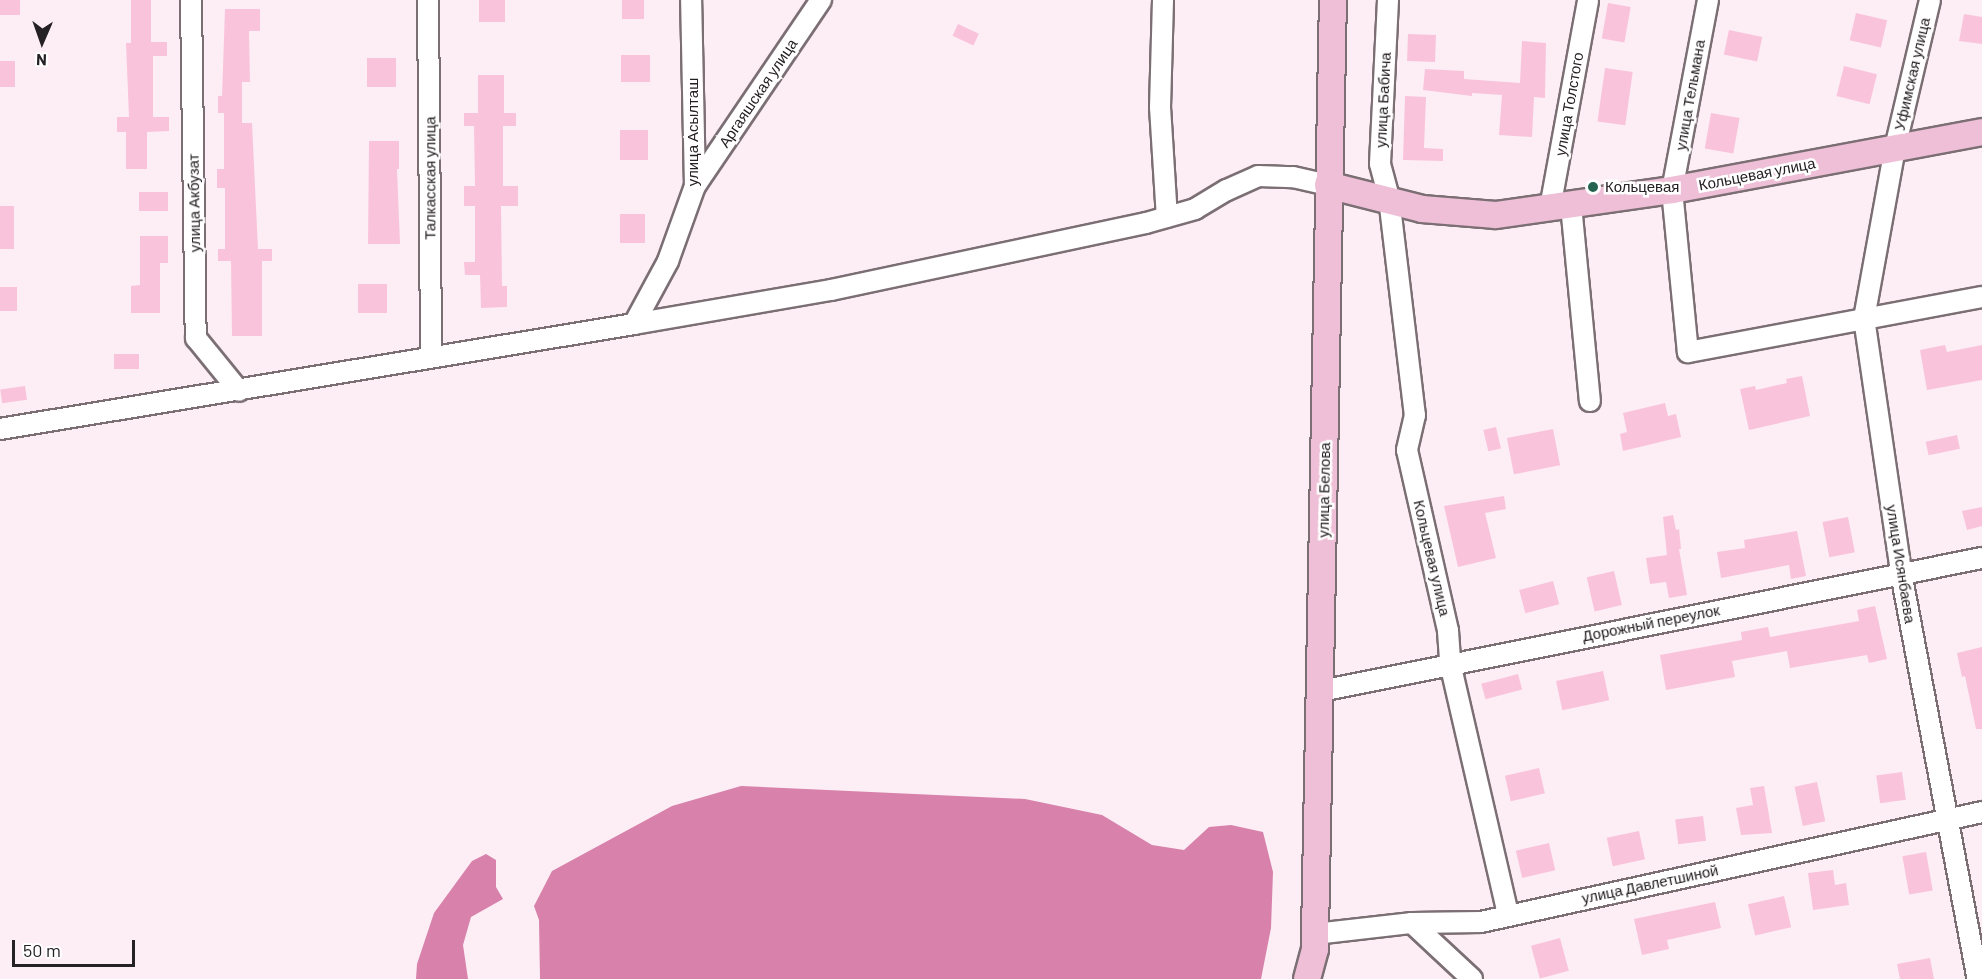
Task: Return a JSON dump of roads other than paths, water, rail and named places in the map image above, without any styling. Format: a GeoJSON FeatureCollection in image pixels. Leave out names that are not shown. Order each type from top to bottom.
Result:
{"type":"FeatureCollection","features":[{"type":"Feature","properties":{"kind":"main road","name":"улица Белова"},"geometry":{"type":"LineString","coordinates":[[1307,979],[1315,934],[1333,0]]}},
{"type":"Feature","properties":{"kind":"main road","name":"Кольцевая улица"},"geometry":{"type":"LineString","coordinates":[[1328,185],[1389,198],[1422,209],[1496,214],[1672,190],[1982,132]]}},
{"type":"Feature","properties":{"kind":"street","name":"улица Акбузат"},"geometry":{"type":"LineString","coordinates":[[191,0],[196,339],[239,391]]}},
{"type":"Feature","properties":{"kind":"street","name":"Талкасская улица"},"geometry":{"type":"LineString","coordinates":[[428,0],[431,357]]}},
{"type":"Feature","properties":{"kind":"street","name":"улица Асылташ"},"geometry":{"type":"LineString","coordinates":[[634,324],[668,261],[695,186],[691,0]]}},
{"type":"Feature","properties":{"kind":"street","name":"Аргаяшская улица"},"geometry":{"type":"LineString","coordinates":[[695,186],[821,0]]}},
{"type":"Feature","properties":{"kind":"street"},"geometry":{"type":"LineString","coordinates":[[1163,0],[1160,107],[1167,217]]}},
{"type":"Feature","properties":{"kind":"street","name":"улица Бабича"},"geometry":{"type":"LineString","coordinates":[[1388,0],[1380,164],[1389,198]]}},
{"type":"Feature","properties":{"kind":"street","name":"улица Толстого"},"geometry":{"type":"LineString","coordinates":[[1588,0],[1560,207],[1590,401]]}},
{"type":"Feature","properties":{"kind":"street","name":"улица Тельмана"},"geometry":{"type":"LineString","coordinates":[[1707,0],[1672,190],[1688,352],[1864,318]]}},
{"type":"Feature","properties":{"kind":"street","name":"Уфимская улица"},"geometry":{"type":"LineString","coordinates":[[1895,148],[1930,0]]}},
{"type":"Feature","properties":{"kind":"street","name":"улица Исянбаева"},"geometry":{"type":"LineString","coordinates":[[1895,148],[1864,318],[1901,573],[1978,979]]}},
{"type":"Feature","properties":{"kind":"street"},"geometry":{"type":"LineString","coordinates":[[0,429],[239,391],[831,290],[1167,217],[1195,209],[1227,190],[1258,176],[1293,177],[1328,185]]}},
{"type":"Feature","properties":{"kind":"street","name":"Кольцевая улица"},"geometry":{"type":"LineString","coordinates":[[1389,198],[1415,415],[1407,450],[1448,631],[1450,663],[1508,915]]}},
{"type":"Feature","properties":{"kind":"street"},"geometry":{"type":"LineString","coordinates":[[1864,318],[1982,297]]}},
{"type":"Feature","properties":{"kind":"street","name":"Дорожный переулок"},"geometry":{"type":"LineString","coordinates":[[1321,691],[1450,663],[1982,558]]}},
{"type":"Feature","properties":{"kind":"street","name":"улица Давлетшиной"},"geometry":{"type":"LineString","coordinates":[[1315,934],[1412,923],[1481,922],[1982,812]]}},
{"type":"Feature","properties":{"kind":"street"},"geometry":{"type":"LineString","coordinates":[[1412,923],[1472,979]]}},
{"type":"Feature","properties":{"kind":"place","name":"Кольцевая"},"geometry":{"type":"Point","coordinates":[1593,187]}}]}
